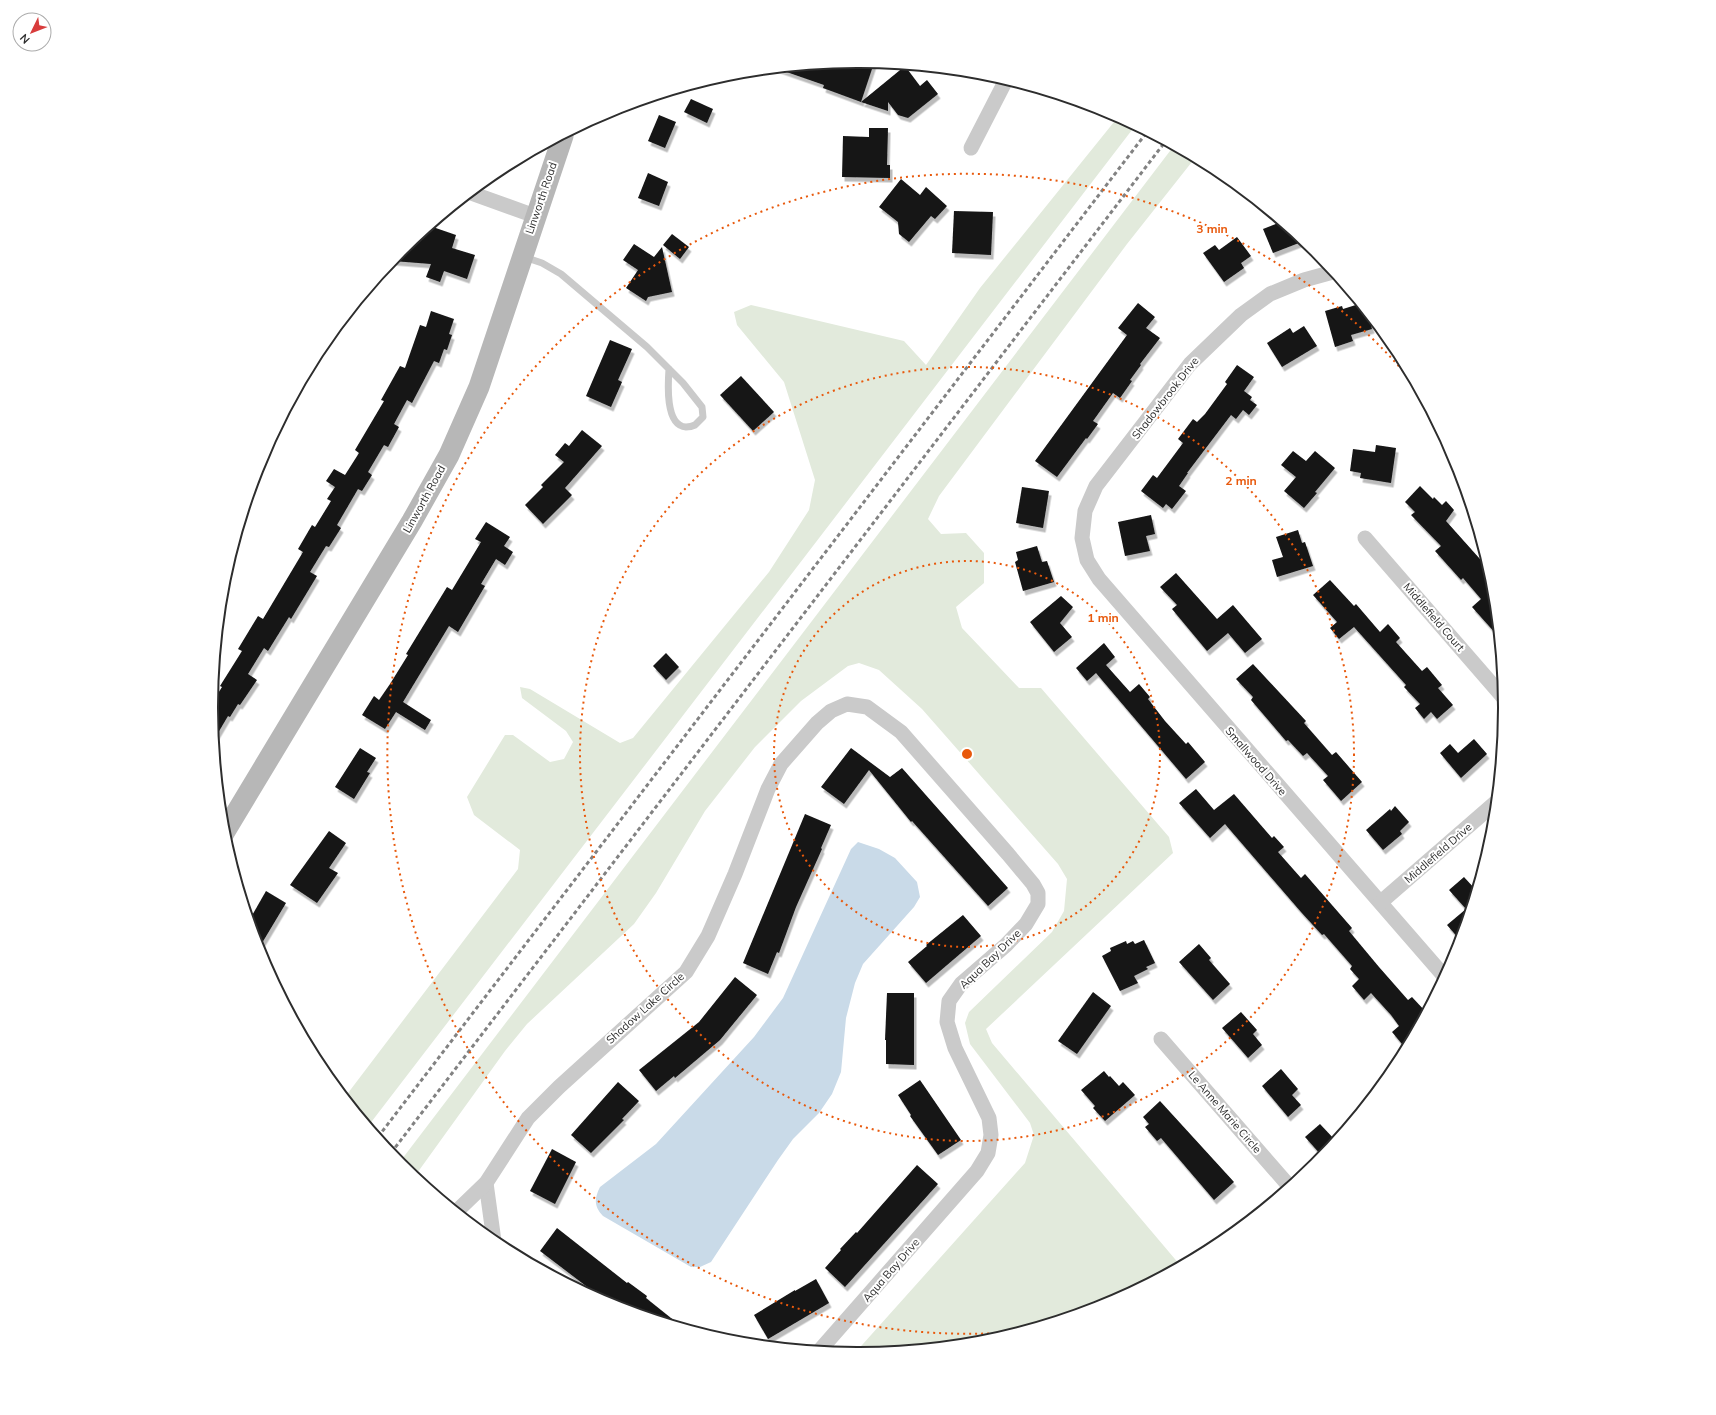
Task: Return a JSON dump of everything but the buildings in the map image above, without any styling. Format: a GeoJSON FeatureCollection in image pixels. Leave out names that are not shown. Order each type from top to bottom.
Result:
{"type":"FeatureCollection","features":[{"type":"Feature","properties":{"kind":"main road","name":"Linworth Road"},"geometry":{"type":"LineString","coordinates":[[230,824],[412,521],[449,455],[479,387],[561,142]]}},
{"type":"Feature","properties":{"kind":"street"},"geometry":{"type":"LineString","coordinates":[[971,148],[1003,85]]}},
{"type":"Feature","properties":{"kind":"street"},"geometry":{"type":"LineString","coordinates":[[476,195],[535,216]]}},
{"type":"Feature","properties":{"kind":"street","name":"Shadowbrook Drive"},"geometry":{"type":"LineString","coordinates":[[1082,538],[1085,511],[1096,486],[1190,364],[1241,315],[1270,294],[1304,280],[1327,274]]}},
{"type":"Feature","properties":{"kind":"street","name":"Smallwood Drive"},"geometry":{"type":"LineString","coordinates":[[1082,538],[1087,560],[1099,579],[1440,972]]}},
{"type":"Feature","properties":{"kind":"street","name":"Middlefield Court"},"geometry":{"type":"LineString","coordinates":[[1365,538],[1497,690]]}},
{"type":"Feature","properties":{"kind":"street","name":"Shadow Lake Circle"},"geometry":{"type":"LineString","coordinates":[[460,1207],[486,1182],[528,1118],[559,1087],[686,972],[708,936],[735,874],[768,789],[781,764],[817,723],[831,711],[847,704]]}},
{"type":"Feature","properties":{"kind":"street","name":"Aqua Bay Drive"},"geometry":{"type":"LineString","coordinates":[[823,1346],[977,1171],[988,1152],[991,1135],[989,1118],[956,1048],[947,1022],[949,1001],[961,984],[1006,945],[1026,924],[1038,904],[1038,893],[1033,884],[901,732],[868,707],[847,704]]}},
{"type":"Feature","properties":{"kind":"street","name":"Middlefield Drive"},"geometry":{"type":"LineString","coordinates":[[1381,902],[1489,808]]}},
{"type":"Feature","properties":{"kind":"street","name":"Le Anne Marie Circle"},"geometry":{"type":"LineString","coordinates":[[1161,1039],[1286,1182]]}},
{"type":"Feature","properties":{"kind":"street"},"geometry":{"type":"LineString","coordinates":[[486,1182],[493,1232]]}},
{"type":"Feature","properties":{"kind":"lane"},"geometry":{"type":"LineString","coordinates":[[522,256],[542,263],[561,274],[647,347],[684,383],[702,407],[703,417],[695,425],[685,427],[676,422],[669,410],[669,369]]}},
{"type":"Feature","properties":{"kind":"shaded area"},"geometry":{"type":"Polygon","coordinates":[[[1114,122],[1132,130],[371,1122],[348,1093],[518,869],[520,850],[474,815],[467,797],[505,735],[513,735],[550,762],[564,759],[573,742],[566,731],[522,698],[520,687],[530,689],[620,743],[633,738],[769,572],[809,510],[815,480],[784,382],[737,325],[734,312],[751,305],[904,341],[926,365],[980,288],[1114,122]]]}},
{"type":"Feature","properties":{"kind":"shaded area"},"geometry":{"type":"Polygon","coordinates":[[[1171,150],[1191,162],[1127,244],[939,496],[928,519],[941,534],[966,533],[984,553],[984,583],[956,607],[962,628],[1019,688],[1041,688],[1169,837],[1173,853],[986,1029],[992,1043],[1177,1262],[1141,1281],[1103,1298],[1064,1313],[1024,1325],[983,1335],[941,1342],[900,1346],[860,1347],[1025,1163],[1034,1135],[1030,1123],[970,1044],[965,1023],[969,1012],[1052,932],[1064,911],[1067,879],[1058,864],[922,709],[879,670],[859,663],[848,666],[801,701],[755,747],[705,811],[656,893],[634,924],[527,1024],[505,1051],[418,1171],[403,1157],[1171,150]]]}},
{"type":"Feature","properties":{"kind":"water"},"geometry":{"type":"Polygon","coordinates":[[[858,842],[879,849],[895,858],[917,882],[920,897],[914,907],[863,964],[855,983],[846,1018],[841,1072],[832,1094],[819,1113],[793,1139],[711,1262],[700,1267],[691,1267],[603,1216],[598,1209],[596,1202],[598,1191],[600,1187],[656,1144],[754,1037],[783,998],[851,849],[858,842]]]}},
{"type":"Feature","properties":{"kind":"railway"},"geometry":{"type":"LineString","coordinates":[[381,1133],[1144,136]]}},
{"type":"Feature","properties":{"kind":"railway"},"geometry":{"type":"LineString","coordinates":[[395,1148],[1162,146]]}}]}
